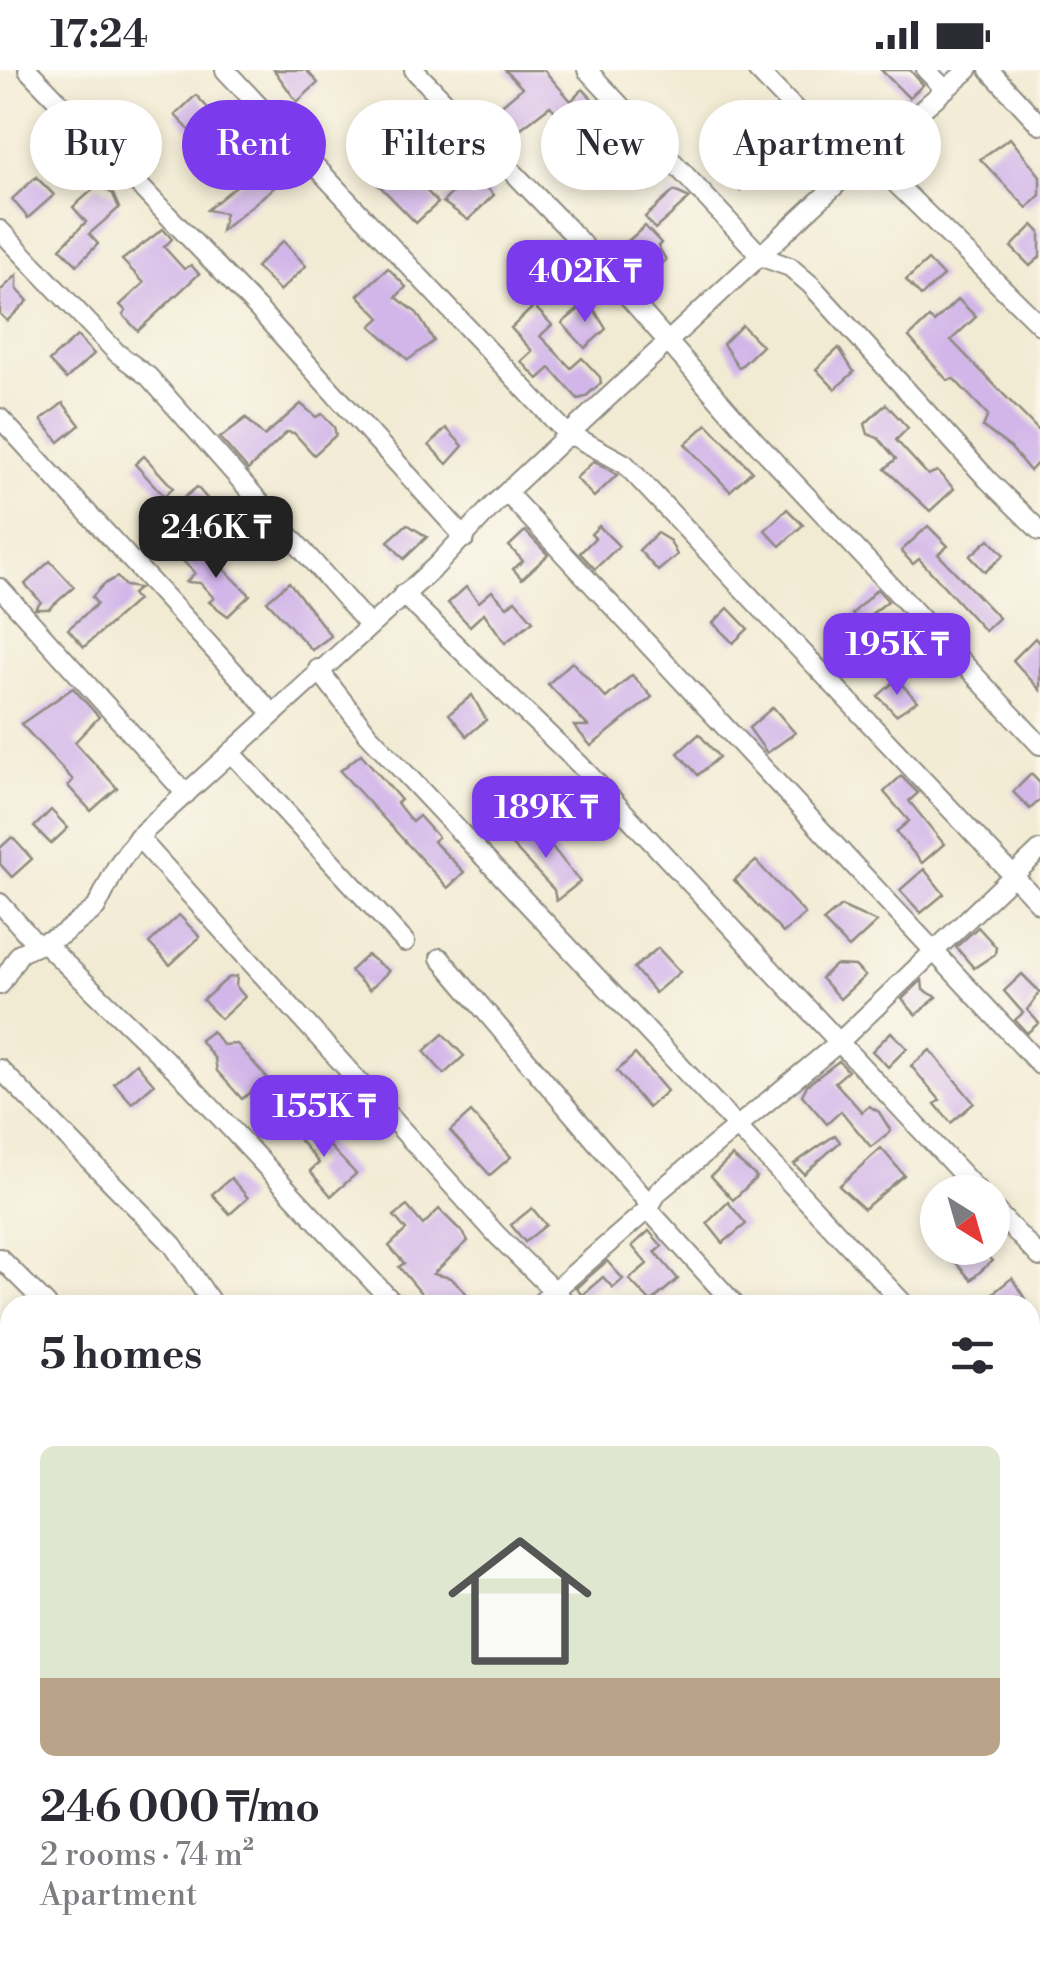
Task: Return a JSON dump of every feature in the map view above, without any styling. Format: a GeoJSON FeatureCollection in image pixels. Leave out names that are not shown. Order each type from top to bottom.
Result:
{"type":"FeatureCollection","features":[{"type":"Feature","properties":{"kind":"street"},"geometry":{"type":"LineString","coordinates":[[28,70],[258,309],[466,538]]}},
{"type":"Feature","properties":{"kind":"street"},"geometry":{"type":"LineString","coordinates":[[224,70],[571,436],[625,464],[1040,904]]}},
{"type":"Feature","properties":{"kind":"street"},"geometry":{"type":"LineString","coordinates":[[414,70],[574,235],[756,442],[1040,745]]}},
{"type":"Feature","properties":{"kind":"street"},"geometry":{"type":"LineString","coordinates":[[587,70],[762,257],[790,267],[811,285],[988,480],[1040,531]]}},
{"type":"Feature","properties":{"kind":"street"},"geometry":{"type":"LineString","coordinates":[[757,70],[786,100]]}},
{"type":"Feature","properties":{"kind":"street"},"geometry":{"type":"LineString","coordinates":[[926,70],[944,89]]}},
{"type":"Feature","properties":{"kind":"street"},"geometry":{"type":"LineString","coordinates":[[932,100],[968,70]]}},
{"type":"Feature","properties":{"kind":"street"},"geometry":{"type":"LineString","coordinates":[[988,70],[1040,125]]}},
{"type":"Feature","properties":{"kind":"street"},"geometry":{"type":"LineString","coordinates":[[0,985],[10,964],[82,921],[96,908],[117,866],[138,836],[318,668],[466,538],[506,493],[831,190]]}},
{"type":"Feature","properties":{"kind":"street"},"geometry":{"type":"LineString","coordinates":[[903,190],[1040,325]]}},
{"type":"Feature","properties":{"kind":"street"},"geometry":{"type":"LineString","coordinates":[[0,230],[117,352],[149,377],[368,624]]}},
{"type":"Feature","properties":{"kind":"street"},"geometry":{"type":"LineString","coordinates":[[0,418],[273,714]]}},
{"type":"Feature","properties":{"kind":"street"},"geometry":{"type":"LineString","coordinates":[[506,493],[858,872],[936,948],[1040,1064]]}},
{"type":"Feature","properties":{"kind":"street"},"geometry":{"type":"LineString","coordinates":[[0,588],[186,794]]}},
{"type":"Feature","properties":{"kind":"street"},"geometry":{"type":"LineString","coordinates":[[403,594],[580,765],[963,1175]]}},
{"type":"Feature","properties":{"kind":"street"},"geometry":{"type":"LineString","coordinates":[[318,668],[368,734],[508,880],[736,1130],[895,1295]]}},
{"type":"Feature","properties":{"kind":"street"},"geometry":{"type":"LineString","coordinates":[[231,752],[404,942]]}},
{"type":"Feature","properties":{"kind":"street"},"geometry":{"type":"LineString","coordinates":[[138,836],[357,1082],[558,1295]]}},
{"type":"Feature","properties":{"kind":"street"},"geometry":{"type":"LineString","coordinates":[[564,1295],[649,1207],[658,1192],[838,1044],[1040,850]]}},
{"type":"Feature","properties":{"kind":"street"},"geometry":{"type":"LineString","coordinates":[[0,903],[179,1072],[386,1295]]}},
{"type":"Feature","properties":{"kind":"street"},"geometry":{"type":"LineString","coordinates":[[440,958],[725,1295]]}},
{"type":"Feature","properties":{"kind":"street"},"geometry":{"type":"LineString","coordinates":[[0,1069],[173,1245],[206,1295]]}},
{"type":"Feature","properties":{"kind":"street"},"geometry":{"type":"LineString","coordinates":[[1010,1225],[1040,1257]]}},
{"type":"Feature","properties":{"kind":"street"},"geometry":{"type":"LineString","coordinates":[[0,1258],[37,1295]]}},
{"type":"Feature","properties":{"kind":"building"},"geometry":{"type":"Polygon","coordinates":[[[274,70],[306,70],[318,83],[296,100],[274,70]]]}},
{"type":"Feature","properties":{"kind":"building"},"geometry":{"type":"Polygon","coordinates":[[[505,70],[544,70],[570,100],[541,100],[541,113],[521,128],[521,100],[508,100],[522,88],[505,70]]]}},
{"type":"Feature","properties":{"kind":"building"},"geometry":{"type":"Polygon","coordinates":[[[881,70],[910,70],[923,85],[909,98],[881,70]]]}},
{"type":"Feature","properties":{"kind":"building"},"geometry":{"type":"Polygon","coordinates":[[[583,89],[593,100],[572,100],[583,89]]]}},
{"type":"Feature","properties":{"kind":"building"},"geometry":{"type":"Polygon","coordinates":[[[1010,138],[1040,176],[1040,195],[1027,208],[980,159],[1010,138]]]}},
{"type":"Feature","properties":{"kind":"building"},"geometry":{"type":"Polygon","coordinates":[[[30,182],[30,190],[49,190],[54,195],[28,218],[12,199],[30,182]]]}},
{"type":"Feature","properties":{"kind":"building"},"geometry":{"type":"Polygon","coordinates":[[[92,190],[106,190],[113,194],[119,208],[89,234],[98,244],[77,265],[60,248],[86,222],[73,207],[92,190]]]}},
{"type":"Feature","properties":{"kind":"building"},"geometry":{"type":"Polygon","coordinates":[[[231,190],[271,190],[221,231],[225,213],[207,210],[231,190]]]}},
{"type":"Feature","properties":{"kind":"building"},"geometry":{"type":"Polygon","coordinates":[[[384,190],[426,190],[438,203],[416,223],[384,190]]]}},
{"type":"Feature","properties":{"kind":"building"},"geometry":{"type":"Polygon","coordinates":[[[455,190],[489,190],[494,195],[468,220],[443,202],[455,190]]]}},
{"type":"Feature","properties":{"kind":"building"},"geometry":{"type":"Polygon","coordinates":[[[674,191],[690,198],[655,229],[645,217],[674,191]]]}},
{"type":"Feature","properties":{"kind":"building"},"geometry":{"type":"Polygon","coordinates":[[[1033,225],[1040,232],[1040,257],[1030,266],[1011,247],[1033,225]]]}},
{"type":"Feature","properties":{"kind":"building"},"geometry":{"type":"Polygon","coordinates":[[[645,226],[661,243],[658,246],[666,260],[636,287],[610,257],[645,226]]]}},
{"type":"Feature","properties":{"kind":"building"},"geometry":{"type":"Polygon","coordinates":[[[163,229],[172,239],[164,247],[184,269],[191,265],[199,274],[138,331],[123,315],[126,311],[120,305],[144,283],[122,260],[163,229]]]}},
{"type":"Feature","properties":{"kind":"building"},"geometry":{"type":"Polygon","coordinates":[[[283,241],[306,266],[280,291],[256,267],[283,241]]]}},
{"type":"Feature","properties":{"kind":"building"},"geometry":{"type":"Polygon","coordinates":[[[928,260],[943,276],[921,296],[906,280],[928,260]]]}},
{"type":"Feature","properties":{"kind":"building"},"geometry":{"type":"Polygon","coordinates":[[[388,268],[406,287],[396,297],[417,313],[434,341],[408,360],[371,326],[380,318],[358,295],[388,268]]]}},
{"type":"Feature","properties":{"kind":"building"},"geometry":{"type":"Polygon","coordinates":[[[17,275],[17,289],[28,301],[7,321],[0,314],[0,291],[17,275]]]}},
{"type":"Feature","properties":{"kind":"building"},"geometry":{"type":"Polygon","coordinates":[[[958,299],[976,317],[951,340],[1040,432],[1040,460],[1030,471],[1011,448],[983,427],[988,415],[954,379],[947,380],[909,337],[929,318],[934,322],[958,299]]]}},
{"type":"Feature","properties":{"kind":"building"},"geometry":{"type":"Polygon","coordinates":[[[589,301],[606,329],[585,348],[562,323],[589,301]]]}},
{"type":"Feature","properties":{"kind":"building"},"geometry":{"type":"Polygon","coordinates":[[[534,306],[552,325],[540,336],[571,368],[582,358],[600,377],[601,383],[585,397],[578,399],[550,368],[538,379],[521,361],[532,351],[511,328],[534,306]]]}},
{"type":"Feature","properties":{"kind":"building"},"geometry":{"type":"Polygon","coordinates":[[[742,325],[762,346],[739,368],[723,344],[742,325]]]}},
{"type":"Feature","properties":{"kind":"building"},"geometry":{"type":"Polygon","coordinates":[[[77,336],[94,354],[66,379],[49,361],[77,336]]]}},
{"type":"Feature","properties":{"kind":"building"},"geometry":{"type":"Polygon","coordinates":[[[839,348],[854,372],[835,389],[816,369],[839,348]]]}},
{"type":"Feature","properties":{"kind":"building"},"geometry":{"type":"Polygon","coordinates":[[[63,403],[80,425],[59,442],[41,420],[63,403]]]}},
{"type":"Feature","properties":{"kind":"building"},"geometry":{"type":"Polygon","coordinates":[[[301,404],[316,417],[322,414],[334,427],[336,435],[314,455],[294,433],[287,432],[248,470],[220,438],[246,418],[264,436],[301,404]]]}},
{"type":"Feature","properties":{"kind":"building"},"geometry":{"type":"Polygon","coordinates":[[[886,404],[908,428],[896,440],[928,475],[937,471],[954,489],[930,511],[885,469],[896,459],[878,438],[868,434],[865,424],[886,404]]]}},
{"type":"Feature","properties":{"kind":"building"},"geometry":{"type":"Polygon","coordinates":[[[707,424],[752,471],[730,491],[685,444],[707,424]]]}},
{"type":"Feature","properties":{"kind":"building"},"geometry":{"type":"Polygon","coordinates":[[[446,428],[463,446],[447,464],[429,445],[446,428]]]}},
{"type":"Feature","properties":{"kind":"building"},"geometry":{"type":"Polygon","coordinates":[[[144,456],[173,488],[164,496],[135,464],[144,456]]]}},
{"type":"Feature","properties":{"kind":"building"},"geometry":{"type":"Polygon","coordinates":[[[594,461],[617,475],[594,497],[576,478],[594,461]]]}},
{"type":"Feature","properties":{"kind":"building"},"geometry":{"type":"Polygon","coordinates":[[[197,487],[217,510],[198,526],[179,502],[197,487]]]}},
{"type":"Feature","properties":{"kind":"building"},"geometry":{"type":"Polygon","coordinates":[[[787,509],[803,525],[780,546],[765,530],[787,509]]]}},
{"type":"Feature","properties":{"kind":"building"},"geometry":{"type":"Polygon","coordinates":[[[407,524],[427,537],[404,559],[388,541],[407,524]]]}},
{"type":"Feature","properties":{"kind":"building"},"geometry":{"type":"Polygon","coordinates":[[[599,526],[619,546],[595,569],[580,553],[595,538],[591,534],[599,526]]]}},
{"type":"Feature","properties":{"kind":"building"},"geometry":{"type":"Polygon","coordinates":[[[928,526],[948,546],[938,554],[999,618],[985,631],[919,559],[913,564],[901,551],[928,526]]]}},
{"type":"Feature","properties":{"kind":"building"},"geometry":{"type":"Polygon","coordinates":[[[525,531],[548,555],[522,579],[513,569],[523,561],[509,546],[525,531]]]}},
{"type":"Feature","properties":{"kind":"building"},"geometry":{"type":"Polygon","coordinates":[[[657,533],[670,541],[677,555],[658,571],[639,550],[657,533]]]}},
{"type":"Feature","properties":{"kind":"building"},"geometry":{"type":"Polygon","coordinates":[[[989,539],[1004,555],[985,572],[970,556],[989,539]]]}},
{"type":"Feature","properties":{"kind":"building"},"geometry":{"type":"Polygon","coordinates":[[[200,545],[250,595],[228,616],[209,602],[214,598],[200,583],[186,582],[195,573],[183,561],[200,545]]]}},
{"type":"Feature","properties":{"kind":"building"},"geometry":{"type":"Polygon","coordinates":[[[50,561],[74,587],[49,609],[35,609],[41,602],[25,584],[50,561]]]}},
{"type":"Feature","properties":{"kind":"building"},"geometry":{"type":"Polygon","coordinates":[[[117,577],[125,586],[139,588],[132,594],[137,600],[84,647],[68,629],[97,604],[92,597],[103,585],[117,577]]]}},
{"type":"Feature","properties":{"kind":"building"},"geometry":{"type":"Polygon","coordinates":[[[289,582],[331,636],[312,650],[267,601],[289,582]]]}},
{"type":"Feature","properties":{"kind":"building"},"geometry":{"type":"Polygon","coordinates":[[[466,587],[479,602],[492,591],[507,607],[515,600],[533,621],[505,643],[484,613],[470,626],[448,603],[466,587]]]}},
{"type":"Feature","properties":{"kind":"building"},"geometry":{"type":"Polygon","coordinates":[[[877,589],[888,601],[860,623],[852,614],[877,589]]]}},
{"type":"Feature","properties":{"kind":"building"},"geometry":{"type":"Polygon","coordinates":[[[728,608],[748,629],[733,643],[713,623],[728,608]]]}},
{"type":"Feature","properties":{"kind":"building"},"geometry":{"type":"Polygon","coordinates":[[[1035,638],[1040,644],[1040,690],[1013,660],[1035,638]]]}},
{"type":"Feature","properties":{"kind":"building"},"geometry":{"type":"Polygon","coordinates":[[[572,662],[606,698],[632,675],[652,697],[591,746],[574,726],[588,726],[548,684],[572,662]]]}},
{"type":"Feature","properties":{"kind":"building"},"geometry":{"type":"Polygon","coordinates":[[[897,679],[917,701],[896,715],[878,696],[897,679]]]}},
{"type":"Feature","properties":{"kind":"building"},"geometry":{"type":"Polygon","coordinates":[[[73,688],[99,717],[75,742],[117,788],[91,811],[68,786],[73,780],[21,724],[73,688]]]}},
{"type":"Feature","properties":{"kind":"building"},"geometry":{"type":"Polygon","coordinates":[[[472,695],[486,720],[467,736],[449,714],[472,695]]]}},
{"type":"Feature","properties":{"kind":"building"},"geometry":{"type":"Polygon","coordinates":[[[773,707],[795,733],[767,753],[749,728],[773,707]]]}},
{"type":"Feature","properties":{"kind":"building"},"geometry":{"type":"Polygon","coordinates":[[[699,734],[719,757],[698,775],[678,753],[699,734]]]}},
{"type":"Feature","properties":{"kind":"building"},"geometry":{"type":"Polygon","coordinates":[[[361,754],[401,800],[397,803],[412,822],[419,816],[438,837],[433,841],[464,872],[448,888],[340,771],[361,754]]]}},
{"type":"Feature","properties":{"kind":"building"},"geometry":{"type":"Polygon","coordinates":[[[1031,774],[1040,783],[1040,800],[1030,809],[1013,792],[1031,774]]]}},
{"type":"Feature","properties":{"kind":"building"},"geometry":{"type":"Polygon","coordinates":[[[901,776],[918,793],[909,801],[944,844],[922,863],[896,832],[909,821],[884,792],[901,776]]]}},
{"type":"Feature","properties":{"kind":"building"},"geometry":{"type":"Polygon","coordinates":[[[51,810],[68,828],[51,844],[34,827],[51,810]]]}},
{"type":"Feature","properties":{"kind":"building"},"geometry":{"type":"Polygon","coordinates":[[[534,824],[580,882],[556,901],[554,890],[511,844],[534,824]]]}},
{"type":"Feature","properties":{"kind":"building"},"geometry":{"type":"Polygon","coordinates":[[[12,837],[32,859],[12,877],[0,864],[0,848],[12,837]]]}},
{"type":"Feature","properties":{"kind":"building"},"geometry":{"type":"Polygon","coordinates":[[[756,861],[805,914],[783,933],[734,880],[756,861]]]}},
{"type":"Feature","properties":{"kind":"building"},"geometry":{"type":"Polygon","coordinates":[[[924,869],[944,894],[921,913],[900,890],[924,869]]]}},
{"type":"Feature","properties":{"kind":"building"},"geometry":{"type":"Polygon","coordinates":[[[841,906],[877,922],[849,948],[823,921],[841,906]]]}},
{"type":"Feature","properties":{"kind":"building"},"geometry":{"type":"Polygon","coordinates":[[[179,915],[200,937],[170,965],[149,943],[179,915]]]}},
{"type":"Feature","properties":{"kind":"building"},"geometry":{"type":"Polygon","coordinates":[[[978,927],[996,947],[995,954],[974,968],[956,947],[978,927]]]}},
{"type":"Feature","properties":{"kind":"building"},"geometry":{"type":"Polygon","coordinates":[[[658,948],[680,972],[655,993],[634,968],[658,948]]]}},
{"type":"Feature","properties":{"kind":"building"},"geometry":{"type":"Polygon","coordinates":[[[367,955],[389,971],[369,990],[350,971],[367,955]]]}},
{"type":"Feature","properties":{"kind":"building"},"geometry":{"type":"Polygon","coordinates":[[[835,965],[855,966],[865,976],[840,999],[821,978],[835,965]]]}},
{"type":"Feature","properties":{"kind":"building"},"geometry":{"type":"Polygon","coordinates":[[[1022,974],[1040,992],[1027,1010],[1039,1023],[1027,1033],[1015,1020],[1023,1013],[1004,991],[1022,974]]]}},
{"type":"Feature","properties":{"kind":"building"},"geometry":{"type":"Polygon","coordinates":[[[237,976],[236,986],[245,997],[221,1019],[203,1000],[228,978],[237,976]]]}},
{"type":"Feature","properties":{"kind":"building"},"geometry":{"type":"Polygon","coordinates":[[[922,980],[923,990],[937,997],[916,1015],[902,999],[922,980]]]}},
{"type":"Feature","properties":{"kind":"building"},"geometry":{"type":"Polygon","coordinates":[[[212,1031],[223,1045],[237,1044],[267,1078],[242,1099],[217,1071],[215,1059],[200,1040],[212,1031]]]}},
{"type":"Feature","properties":{"kind":"building"},"geometry":{"type":"Polygon","coordinates":[[[891,1032],[907,1048],[888,1067],[872,1051],[891,1032]]]}},
{"type":"Feature","properties":{"kind":"building"},"geometry":{"type":"Polygon","coordinates":[[[443,1034],[464,1056],[444,1074],[424,1051],[443,1034]]]}},
{"type":"Feature","properties":{"kind":"building"},"geometry":{"type":"Polygon","coordinates":[[[930,1050],[974,1103],[951,1123],[935,1104],[940,1100],[911,1066],[930,1050]]]}},
{"type":"Feature","properties":{"kind":"building"},"geometry":{"type":"Polygon","coordinates":[[[635,1054],[667,1091],[648,1108],[617,1071],[635,1054]]]}},
{"type":"Feature","properties":{"kind":"building"},"geometry":{"type":"Polygon","coordinates":[[[839,1061],[848,1071],[835,1082],[862,1112],[869,1106],[879,1112],[891,1131],[871,1147],[841,1111],[827,1124],[802,1095],[807,1085],[839,1061]]]}},
{"type":"Feature","properties":{"kind":"building"},"geometry":{"type":"Polygon","coordinates":[[[136,1063],[154,1084],[132,1103],[114,1083],[136,1063]]]}},
{"type":"Feature","properties":{"kind":"building"},"geometry":{"type":"Polygon","coordinates":[[[471,1112],[511,1157],[490,1175],[450,1131],[471,1112]]]}},
{"type":"Feature","properties":{"kind":"building"},"geometry":{"type":"Polygon","coordinates":[[[305,1120],[356,1174],[331,1196],[310,1171],[319,1163],[292,1131],[305,1120]]]}},
{"type":"Feature","properties":{"kind":"building"},"geometry":{"type":"Polygon","coordinates":[[[835,1135],[840,1142],[804,1174],[794,1164],[835,1135]]]}},
{"type":"Feature","properties":{"kind":"building"},"geometry":{"type":"Polygon","coordinates":[[[881,1148],[904,1175],[864,1209],[839,1186],[881,1148]]]}},
{"type":"Feature","properties":{"kind":"building"},"geometry":{"type":"Polygon","coordinates":[[[732,1156],[757,1177],[733,1200],[711,1176],[732,1156]]]}},
{"type":"Feature","properties":{"kind":"building"},"geometry":{"type":"Polygon","coordinates":[[[231,1178],[248,1198],[230,1214],[212,1194],[231,1178]]]}},
{"type":"Feature","properties":{"kind":"building"},"geometry":{"type":"Polygon","coordinates":[[[728,1202],[746,1224],[723,1243],[707,1223],[728,1202]]]}},
{"type":"Feature","properties":{"kind":"building"},"geometry":{"type":"Polygon","coordinates":[[[407,1206],[423,1225],[439,1209],[464,1234],[468,1241],[433,1274],[451,1278],[467,1294],[423,1295],[399,1267],[404,1263],[389,1246],[406,1230],[394,1216],[407,1206]]]}},
{"type":"Feature","properties":{"kind":"building"},"geometry":{"type":"Polygon","coordinates":[[[532,1208],[546,1225],[525,1242],[511,1225],[532,1208]]]}},
{"type":"Feature","properties":{"kind":"building"},"geometry":{"type":"Polygon","coordinates":[[[649,1231],[662,1246],[655,1252],[678,1279],[659,1295],[644,1295],[629,1279],[647,1264],[632,1246],[649,1231]]]}},
{"type":"Feature","properties":{"kind":"building"},"geometry":{"type":"Polygon","coordinates":[[[607,1261],[623,1279],[613,1288],[603,1277],[582,1295],[576,1288],[607,1261]]]}},
{"type":"Feature","properties":{"kind":"building"},"geometry":{"type":"Polygon","coordinates":[[[958,1265],[988,1265],[971,1280],[958,1265]]]}},
{"type":"Feature","properties":{"kind":"building"},"geometry":{"type":"Polygon","coordinates":[[[1012,1278],[1023,1295],[991,1295],[1012,1278]]]}}]}
